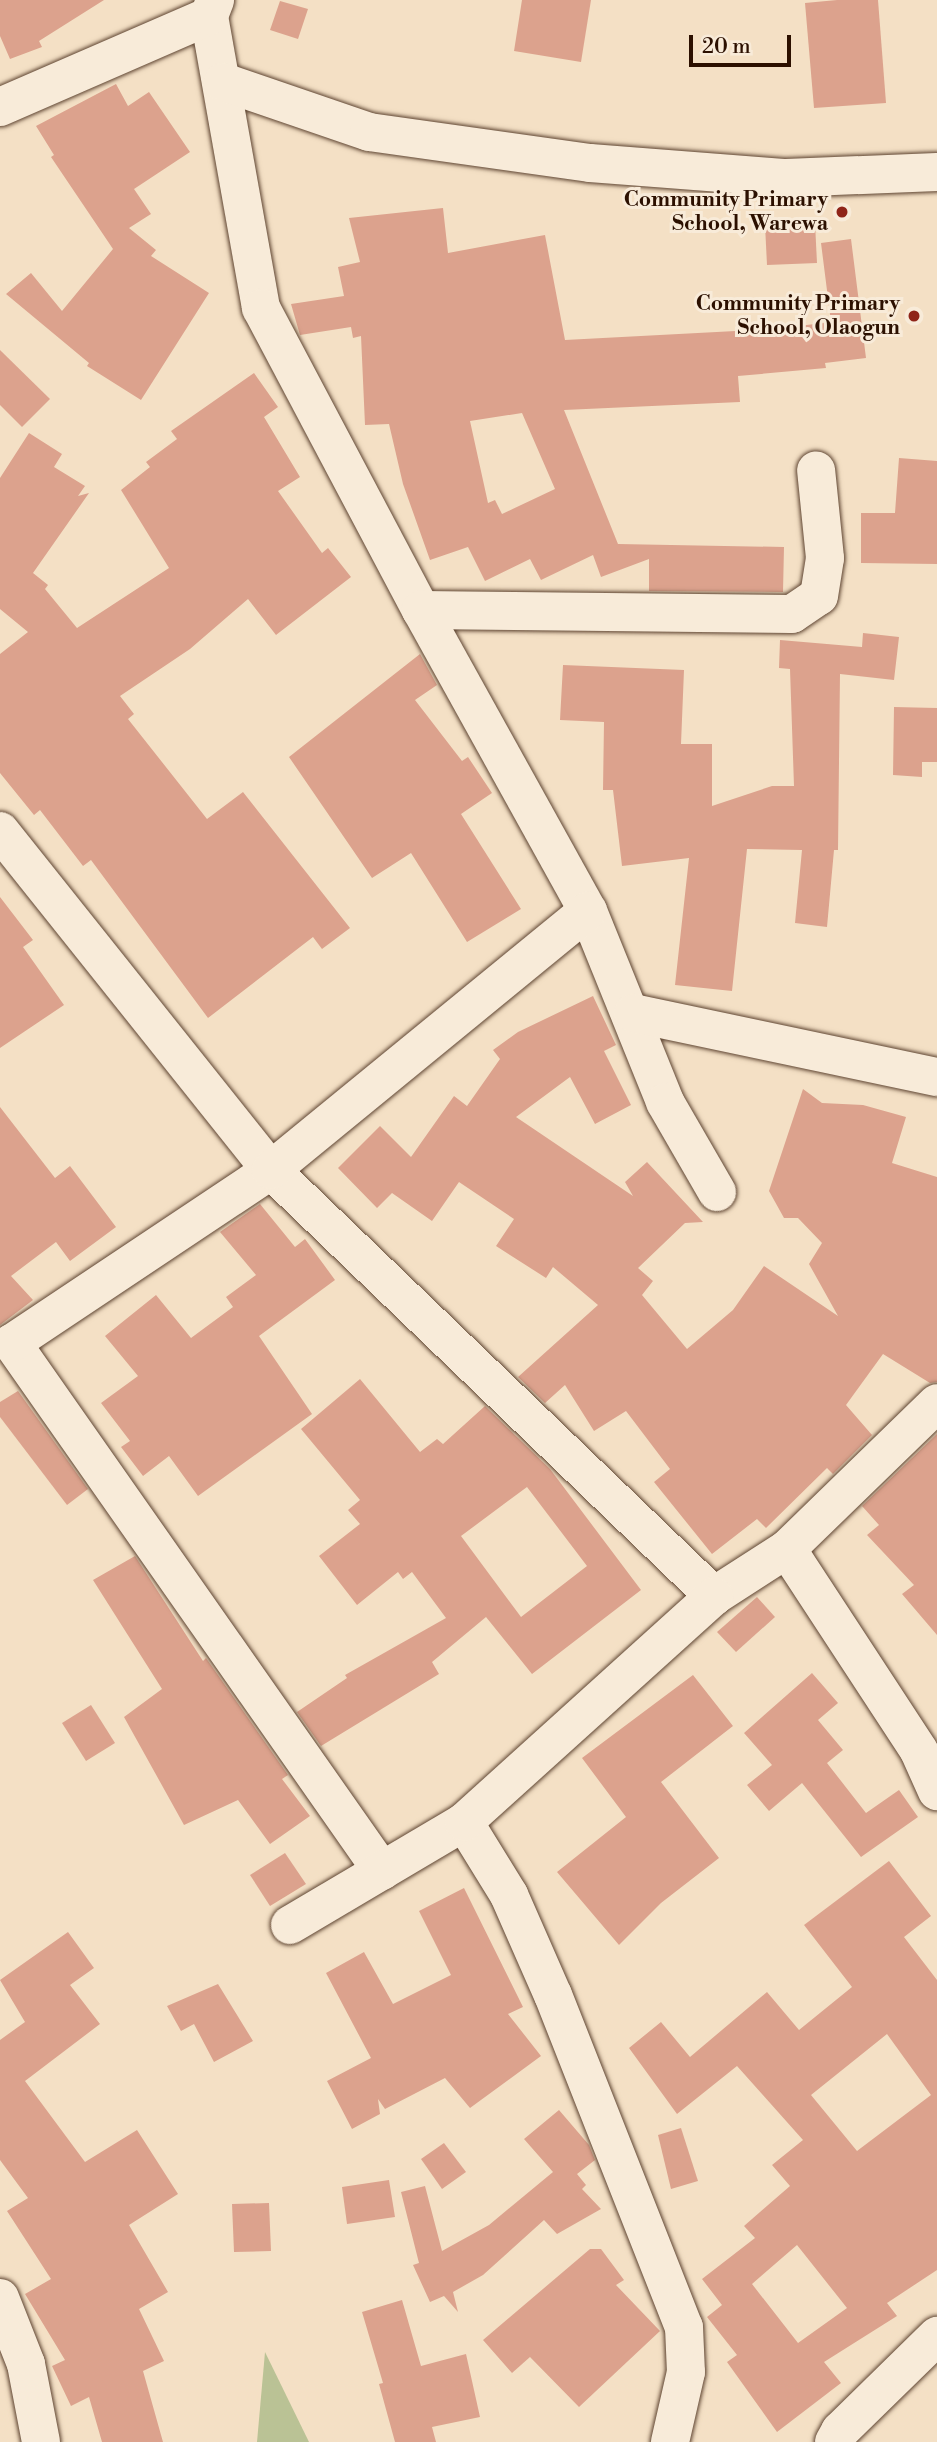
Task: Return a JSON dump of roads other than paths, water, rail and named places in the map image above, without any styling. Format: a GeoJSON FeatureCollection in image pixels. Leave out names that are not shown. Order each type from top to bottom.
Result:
{"type":"FeatureCollection","features":[{"type":"Feature","properties":{"kind":"street"},"geometry":{"type":"LineString","coordinates":[[0,107],[212,8],[261,307],[421,610],[589,911],[633,1013],[665,1102],[717,1192]]}},
{"type":"Feature","properties":{"kind":"street"},"geometry":{"type":"LineString","coordinates":[[223,82],[369,132],[590,163],[786,178],[937,172]]}},
{"type":"Feature","properties":{"kind":"street"},"geometry":{"type":"LineString","coordinates":[[421,610],[792,614],[819,596],[825,558],[816,470]]}},
{"type":"Feature","properties":{"kind":"street"},"geometry":{"type":"LineString","coordinates":[[0,831],[271,1170],[714,1596]]}},
{"type":"Feature","properties":{"kind":"street"},"geometry":{"type":"LineString","coordinates":[[382,1871],[12,1343],[271,1170],[589,911]]}},
{"type":"Feature","properties":{"kind":"street"},"geometry":{"type":"LineString","coordinates":[[633,1013],[937,1077]]}},
{"type":"Feature","properties":{"kind":"street"},"geometry":{"type":"LineString","coordinates":[[290,1926],[464,1822],[714,1596],[788,1549],[937,1403]]}},
{"type":"Feature","properties":{"kind":"street"},"geometry":{"type":"LineString","coordinates":[[788,1549],[919,1751],[937,1791]]}},
{"type":"Feature","properties":{"kind":"street"},"geometry":{"type":"LineString","coordinates":[[464,1822],[509,1895],[684,2326],[687,2372],[670,2442]]}},
{"type":"Feature","properties":{"kind":"street"},"geometry":{"type":"LineString","coordinates":[[0,2298],[26,2364],[41,2442]]}},
{"type":"Feature","properties":{"kind":"street"},"geometry":{"type":"LineString","coordinates":[[834,2442],[840,2431],[937,2336]]}},
{"type":"Feature","properties":{"kind":"place","name":"Community Primary School, Warewa"},"geometry":{"type":"Point","coordinates":[842,212]}},
{"type":"Feature","properties":{"kind":"place","name":"Community Primary School, Olaogun"},"geometry":{"type":"Point","coordinates":[914,316]}}]}
